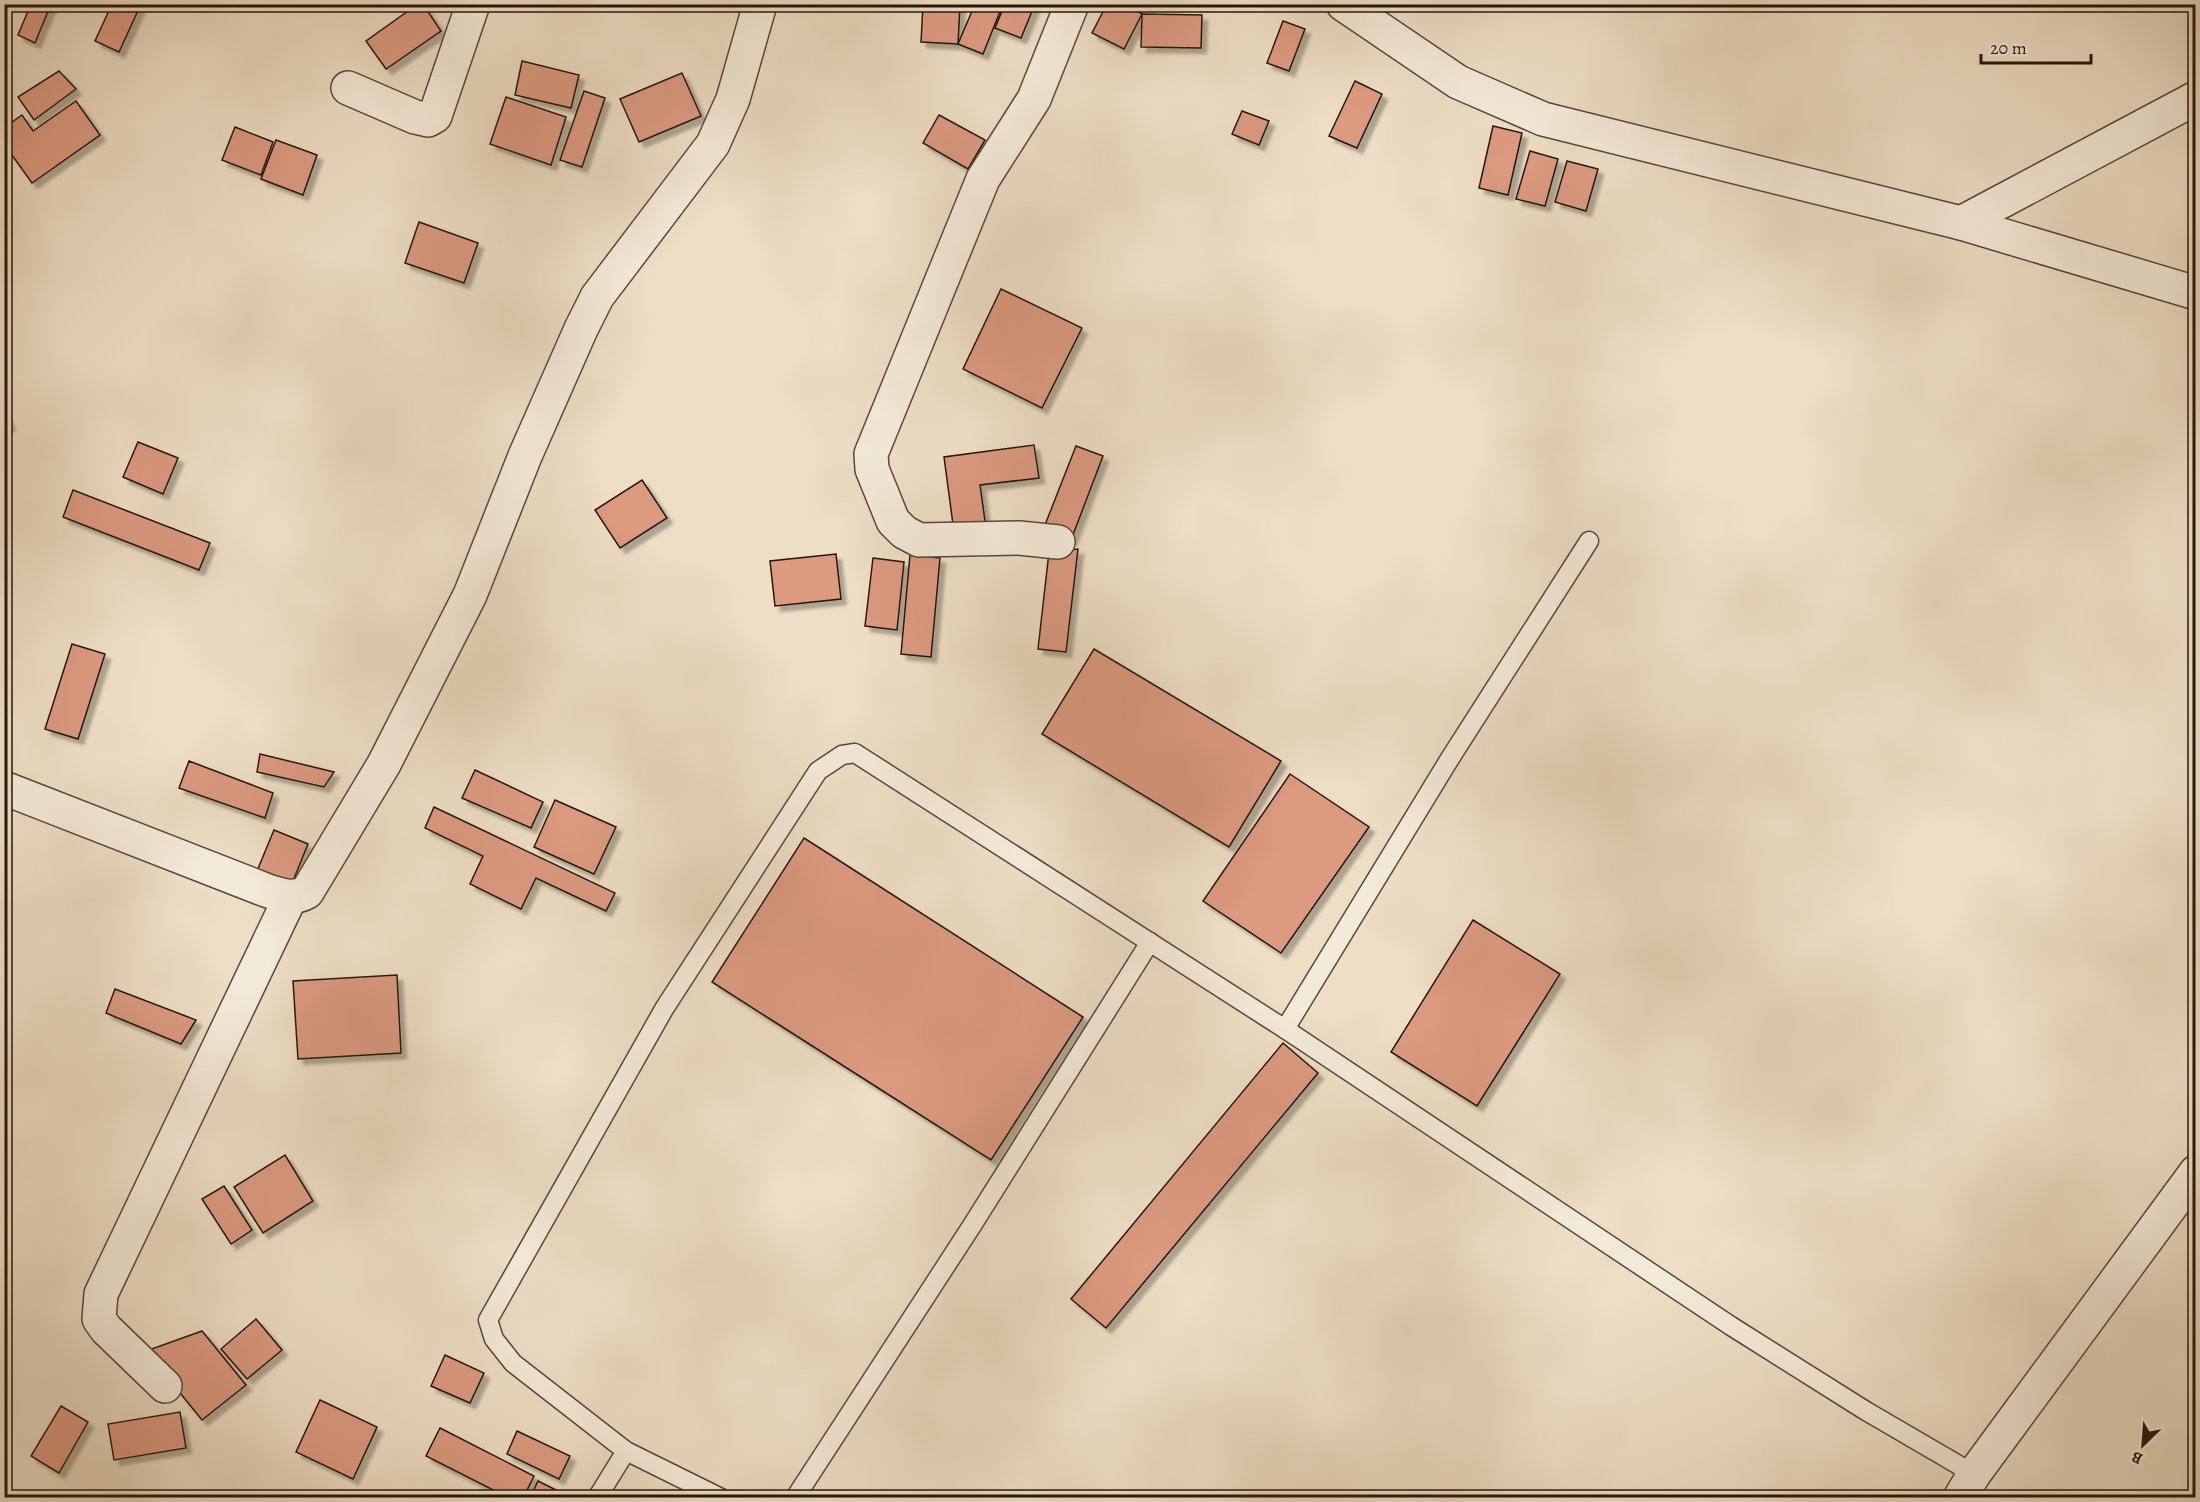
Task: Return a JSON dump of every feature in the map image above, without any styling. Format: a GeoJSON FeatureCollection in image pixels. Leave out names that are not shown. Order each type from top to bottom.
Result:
{"type":"FeatureCollection","features":[{"type":"Feature","properties":{"kind":"street"},"geometry":{"type":"LineString","coordinates":[[348,88],[415,117],[428,120],[435,116],[473,4]]}},
{"type":"Feature","properties":{"kind":"street"},"geometry":{"type":"LineString","coordinates":[[4,788],[290,898],[307,892],[394,743],[470,595],[525,456],[597,297],[713,144],[733,99],[760,4]]}},
{"type":"Feature","properties":{"kind":"street"},"geometry":{"type":"LineString","coordinates":[[1058,542],[1019,538],[919,540],[904,532],[892,521],[872,469],[871,453],[982,179],[1034,99],[1072,4]]}},
{"type":"Feature","properties":{"kind":"street"},"geometry":{"type":"LineString","coordinates":[[1343,4],[1458,82],[1543,119],[1961,224],[2196,293]]}},
{"type":"Feature","properties":{"kind":"street"},"geometry":{"type":"LineString","coordinates":[[1961,224],[2196,98]]}},
{"type":"Feature","properties":{"kind":"street"},"geometry":{"type":"LineString","coordinates":[[165,1386],[102,1324],[99,1319],[101,1294],[290,898]]}},
{"type":"Feature","properties":{"kind":"street"},"geometry":{"type":"LineString","coordinates":[[1967,1486],[2196,1172]]}},
{"type":"Feature","properties":{"kind":"lane"},"geometry":{"type":"LineString","coordinates":[[1286,1029],[1449,760],[1589,541]]}},
{"type":"Feature","properties":{"kind":"lane"},"geometry":{"type":"LineString","coordinates":[[721,1497],[626,1451],[513,1363],[494,1339],[488,1320],[664,1009],[818,771],[842,755],[855,753],[1286,1029],[1731,1326],[1866,1411],[1967,1486]]}},
{"type":"Feature","properties":{"kind":"lane"},"geometry":{"type":"LineString","coordinates":[[795,1497],[973,1224],[1150,942]]}},
{"type":"Feature","properties":{"kind":"lane"},"geometry":{"type":"LineString","coordinates":[[597,1497],[626,1451]]}},
{"type":"Feature","properties":{"kind":"building"},"geometry":{"type":"Polygon","coordinates":[[[31,4],[51,4],[35,43],[18,35],[31,4]]]}},
{"type":"Feature","properties":{"kind":"building"},"geometry":{"type":"Polygon","coordinates":[[[112,4],[141,4],[119,52],[95,41],[112,4]]]}},
{"type":"Feature","properties":{"kind":"building"},"geometry":{"type":"Polygon","coordinates":[[[418,4],[423,4],[441,31],[386,69],[366,41],[418,4]]]}},
{"type":"Feature","properties":{"kind":"building"},"geometry":{"type":"Polygon","coordinates":[[[923,4],[960,4],[958,44],[921,42],[923,4]]]}},
{"type":"Feature","properties":{"kind":"building"},"geometry":{"type":"Polygon","coordinates":[[[975,4],[1003,4],[983,54],[958,44],[975,4]]]}},
{"type":"Feature","properties":{"kind":"building"},"geometry":{"type":"Polygon","coordinates":[[[1005,4],[1035,4],[1021,38],[995,28],[1005,4]]]}},
{"type":"Feature","properties":{"kind":"building"},"geometry":{"type":"Polygon","coordinates":[[[1107,4],[1125,4],[1142,14],[1124,49],[1092,33],[1107,4]]]}},
{"type":"Feature","properties":{"kind":"building"},"geometry":{"type":"Polygon","coordinates":[[[1142,14],[1202,15],[1201,48],[1141,47],[1142,14]]]}},
{"type":"Feature","properties":{"kind":"building"},"geometry":{"type":"Polygon","coordinates":[[[1283,21],[1305,29],[1289,71],[1267,63],[1283,21]]]}},
{"type":"Feature","properties":{"kind":"building"},"geometry":{"type":"Polygon","coordinates":[[[522,61],[579,75],[571,108],[515,95],[522,61]]]}},
{"type":"Feature","properties":{"kind":"building"},"geometry":{"type":"Polygon","coordinates":[[[59,71],[76,89],[34,120],[18,97],[59,71]]]}},
{"type":"Feature","properties":{"kind":"building"},"geometry":{"type":"Polygon","coordinates":[[[682,73],[701,116],[639,142],[620,99],[682,73]]]}},
{"type":"Feature","properties":{"kind":"building"},"geometry":{"type":"Polygon","coordinates":[[[1355,81],[1382,94],[1357,148],[1329,136],[1355,81]]]}},
{"type":"Feature","properties":{"kind":"building"},"geometry":{"type":"Polygon","coordinates":[[[584,91],[605,98],[582,167],[560,160],[584,91]]]}},
{"type":"Feature","properties":{"kind":"building"},"geometry":{"type":"Polygon","coordinates":[[[506,97],[566,117],[551,165],[490,144],[506,97]]]}},
{"type":"Feature","properties":{"kind":"building"},"geometry":{"type":"Polygon","coordinates":[[[76,101],[100,135],[32,183],[4,144],[4,128],[22,115],[33,131],[76,101]]]}},
{"type":"Feature","properties":{"kind":"building"},"geometry":{"type":"Polygon","coordinates":[[[1242,111],[1269,121],[1259,145],[1232,134],[1242,111]]]}},
{"type":"Feature","properties":{"kind":"building"},"geometry":{"type":"Polygon","coordinates":[[[939,115],[985,140],[968,169],[923,143],[939,115]]]}},
{"type":"Feature","properties":{"kind":"building"},"geometry":{"type":"Polygon","coordinates":[[[1493,126],[1522,133],[1508,195],[1479,188],[1493,126]]]}},
{"type":"Feature","properties":{"kind":"building"},"geometry":{"type":"Polygon","coordinates":[[[235,127],[273,142],[261,175],[222,160],[235,127]]]}},
{"type":"Feature","properties":{"kind":"building"},"geometry":{"type":"Polygon","coordinates":[[[276,140],[317,155],[303,195],[261,179],[276,140]]]}},
{"type":"Feature","properties":{"kind":"building"},"geometry":{"type":"Polygon","coordinates":[[[1530,151],[1558,159],[1545,206],[1516,199],[1530,151]]]}},
{"type":"Feature","properties":{"kind":"building"},"geometry":{"type":"Polygon","coordinates":[[[1567,161],[1598,169],[1586,211],[1555,202],[1567,161]]]}},
{"type":"Feature","properties":{"kind":"building"},"geometry":{"type":"Polygon","coordinates":[[[419,222],[478,243],[464,283],[405,263],[419,222]]]}},
{"type":"Feature","properties":{"kind":"building"},"geometry":{"type":"Polygon","coordinates":[[[1001,289],[1082,328],[1042,408],[963,369],[1001,289]]]}},
{"type":"Feature","properties":{"kind":"building"},"geometry":{"type":"Polygon","coordinates":[[[4,414],[10,425],[4,428],[4,414]]]}},
{"type":"Feature","properties":{"kind":"building"},"geometry":{"type":"Polygon","coordinates":[[[138,442],[178,458],[163,494],[123,477],[138,442]]]}},
{"type":"Feature","properties":{"kind":"building"},"geometry":{"type":"Polygon","coordinates":[[[1034,445],[1039,478],[980,485],[986,528],[954,532],[944,457],[1034,445]]]}},
{"type":"Feature","properties":{"kind":"building"},"geometry":{"type":"Polygon","coordinates":[[[1076,446],[1103,456],[1071,540],[1043,530],[1076,446]]]}},
{"type":"Feature","properties":{"kind":"building"},"geometry":{"type":"Polygon","coordinates":[[[642,480],[667,518],[620,548],[595,510],[642,480]]]}},
{"type":"Feature","properties":{"kind":"building"},"geometry":{"type":"Polygon","coordinates":[[[73,490],[210,543],[199,570],[63,517],[73,490]]]}},
{"type":"Feature","properties":{"kind":"building"},"geometry":{"type":"Polygon","coordinates":[[[1078,549],[1066,652],[1038,649],[1049,552],[1078,549]]]}},
{"type":"Feature","properties":{"kind":"building"},"geometry":{"type":"Polygon","coordinates":[[[836,554],[841,599],[775,606],[770,561],[836,554]]]}},
{"type":"Feature","properties":{"kind":"building"},"geometry":{"type":"Polygon","coordinates":[[[910,555],[940,558],[931,657],[901,654],[910,555]]]}},
{"type":"Feature","properties":{"kind":"building"},"geometry":{"type":"Polygon","coordinates":[[[873,558],[904,562],[897,630],[865,626],[873,558]]]}},
{"type":"Feature","properties":{"kind":"building"},"geometry":{"type":"Polygon","coordinates":[[[72,644],[105,654],[78,739],[45,729],[72,644]]]}},
{"type":"Feature","properties":{"kind":"building"},"geometry":{"type":"Polygon","coordinates":[[[1094,649],[1281,761],[1229,847],[1042,734],[1094,649]]]}},
{"type":"Feature","properties":{"kind":"building"},"geometry":{"type":"Polygon","coordinates":[[[260,754],[334,772],[324,787],[257,772],[260,754]]]}},
{"type":"Feature","properties":{"kind":"building"},"geometry":{"type":"Polygon","coordinates":[[[189,761],[273,793],[265,818],[179,788],[189,761]]]}},
{"type":"Feature","properties":{"kind":"building"},"geometry":{"type":"Polygon","coordinates":[[[475,770],[543,802],[531,828],[462,798],[475,770]]]}},
{"type":"Feature","properties":{"kind":"building"},"geometry":{"type":"Polygon","coordinates":[[[1290,774],[1369,827],[1281,953],[1203,901],[1290,774]]]}},
{"type":"Feature","properties":{"kind":"building"},"geometry":{"type":"Polygon","coordinates":[[[555,800],[616,827],[594,874],[534,847],[555,800]]]}},
{"type":"Feature","properties":{"kind":"building"},"geometry":{"type":"Polygon","coordinates":[[[434,807],[615,893],[606,911],[536,878],[521,909],[470,884],[483,856],[425,828],[434,807]]]}},
{"type":"Feature","properties":{"kind":"building"},"geometry":{"type":"Polygon","coordinates":[[[274,830],[308,844],[291,886],[257,871],[274,830]]]}},
{"type":"Feature","properties":{"kind":"building"},"geometry":{"type":"Polygon","coordinates":[[[804,838],[1083,1017],[991,1160],[712,982],[804,838]]]}},
{"type":"Feature","properties":{"kind":"building"},"geometry":{"type":"Polygon","coordinates":[[[1473,920],[1560,974],[1477,1106],[1391,1052],[1473,920]]]}},
{"type":"Feature","properties":{"kind":"building"},"geometry":{"type":"Polygon","coordinates":[[[397,975],[401,1053],[298,1059],[293,981],[397,975]]]}},
{"type":"Feature","properties":{"kind":"building"},"geometry":{"type":"Polygon","coordinates":[[[115,989],[196,1020],[181,1044],[106,1013],[115,989]]]}},
{"type":"Feature","properties":{"kind":"building"},"geometry":{"type":"Polygon","coordinates":[[[1283,1043],[1318,1073],[1106,1328],[1071,1299],[1283,1043]]]}},
{"type":"Feature","properties":{"kind":"building"},"geometry":{"type":"Polygon","coordinates":[[[285,1155],[313,1201],[263,1233],[234,1187],[285,1155]]]}},
{"type":"Feature","properties":{"kind":"building"},"geometry":{"type":"Polygon","coordinates":[[[224,1186],[252,1230],[231,1244],[202,1199],[224,1186]]]}},
{"type":"Feature","properties":{"kind":"building"},"geometry":{"type":"Polygon","coordinates":[[[256,1319],[282,1350],[247,1379],[221,1349],[256,1319]]]}},
{"type":"Feature","properties":{"kind":"building"},"geometry":{"type":"Polygon","coordinates":[[[202,1331],[246,1385],[202,1420],[146,1351],[202,1331]]]}},
{"type":"Feature","properties":{"kind":"building"},"geometry":{"type":"Polygon","coordinates":[[[445,1355],[484,1373],[470,1403],[431,1386],[445,1355]]]}},
{"type":"Feature","properties":{"kind":"building"},"geometry":{"type":"Polygon","coordinates":[[[320,1400],[377,1427],[353,1479],[296,1452],[320,1400]]]}},
{"type":"Feature","properties":{"kind":"building"},"geometry":{"type":"Polygon","coordinates":[[[61,1406],[88,1422],[59,1473],[31,1456],[61,1406]]]}},
{"type":"Feature","properties":{"kind":"building"},"geometry":{"type":"Polygon","coordinates":[[[180,1412],[186,1448],[114,1460],[108,1424],[180,1412]]]}},
{"type":"Feature","properties":{"kind":"building"},"geometry":{"type":"Polygon","coordinates":[[[440,1428],[534,1476],[523,1498],[509,1498],[426,1456],[440,1428]]]}},
{"type":"Feature","properties":{"kind":"building"},"geometry":{"type":"Polygon","coordinates":[[[517,1431],[570,1456],[559,1479],[507,1454],[517,1431]]]}},
{"type":"Feature","properties":{"kind":"building"},"geometry":{"type":"Polygon","coordinates":[[[538,1481],[572,1498],[530,1498],[538,1481]]]}}]}
